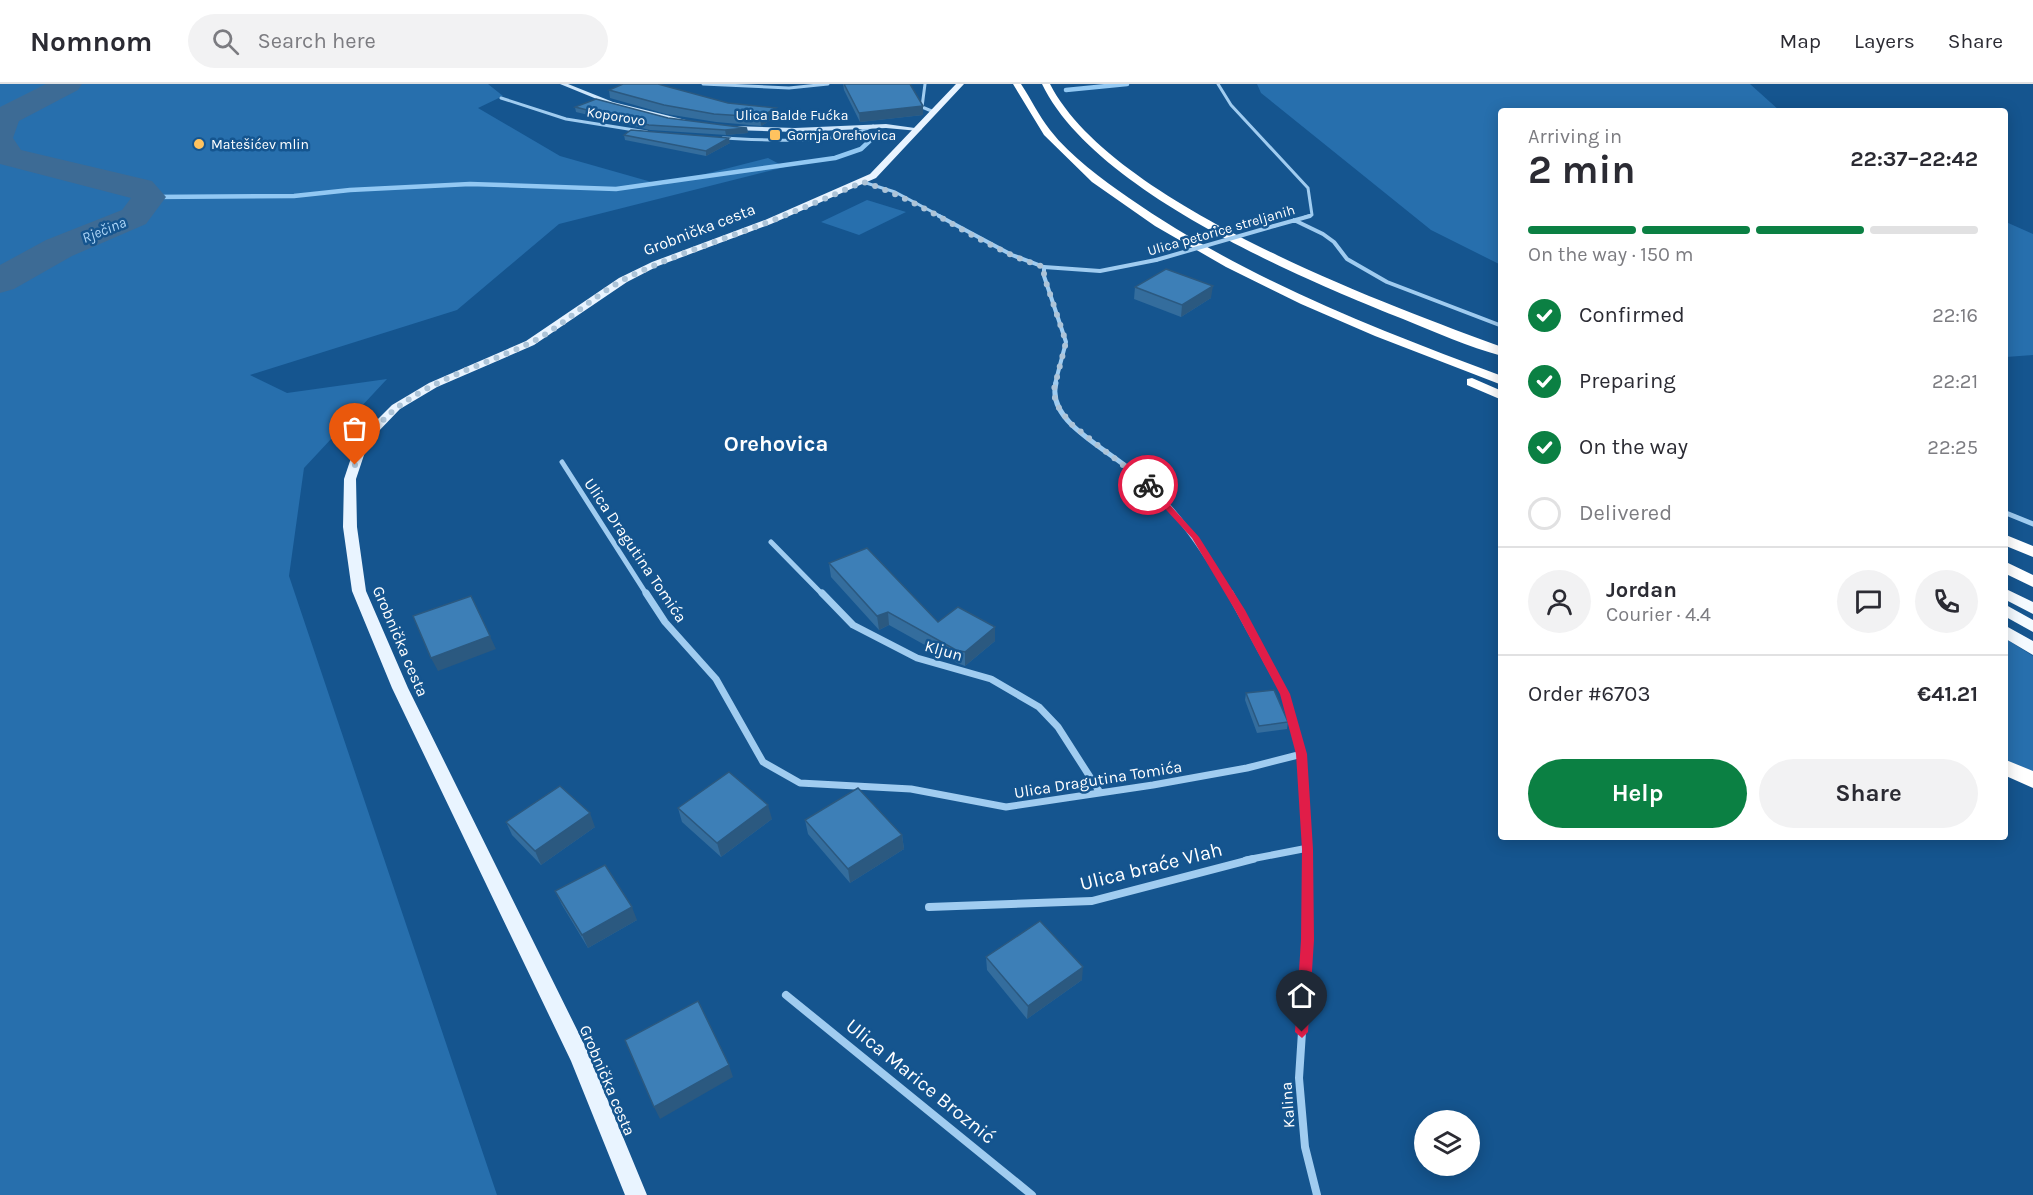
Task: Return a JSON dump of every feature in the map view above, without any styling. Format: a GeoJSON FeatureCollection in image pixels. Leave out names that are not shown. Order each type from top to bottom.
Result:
{"type":"FeatureCollection","features":[{"type":"Feature","properties":{"kind":"highway"},"geometry":{"type":"LineString","coordinates":[[1017,84],[1036,119],[1068,155],[1141,211],[1222,260],[1377,333],[1498,379]]}},
{"type":"Feature","properties":{"kind":"highway"},"geometry":{"type":"LineString","coordinates":[[1046,84],[1064,112],[1108,158],[1173,204],[1266,255],[1396,313],[1498,351]]}},
{"type":"Feature","properties":{"kind":"highway"},"geometry":{"type":"LineString","coordinates":[[1377,333],[1408,353],[1498,394]]}},
{"type":"Feature","properties":{"kind":"highway"},"geometry":{"type":"LineString","coordinates":[[2008,541],[2033,552]]}},
{"type":"Feature","properties":{"kind":"highway"},"geometry":{"type":"LineString","coordinates":[[2008,568],[2033,582]]}},
{"type":"Feature","properties":{"kind":"highway"},"geometry":{"type":"LineString","coordinates":[[2008,595],[2033,609]]}},
{"type":"Feature","properties":{"kind":"highway"},"geometry":{"type":"LineString","coordinates":[[2008,611],[2033,627]]}},
{"type":"Feature","properties":{"kind":"highway"},"geometry":{"type":"LineString","coordinates":[[2008,633],[2033,649]]}},
{"type":"Feature","properties":{"kind":"highway"},"geometry":{"type":"LineString","coordinates":[[2008,769],[2033,780]]}},
{"type":"Feature","properties":{"kind":"main road"},"geometry":{"type":"LineString","coordinates":[[563,84],[611,103],[697,124]]}},
{"type":"Feature","properties":{"kind":"main road"},"geometry":{"type":"LineString","coordinates":[[863,182],[881,170],[960,84]]}},
{"type":"Feature","properties":{"kind":"main road","name":"Ulica Balde Fućka"},"geometry":{"type":"LineString","coordinates":[[719,126],[779,130],[873,126],[919,129]]}},
{"type":"Feature","properties":{"kind":"main road","name":"Grobnička cesta"},"geometry":{"type":"LineString","coordinates":[[636,1195],[580,1057],[400,688],[359,591],[350,527],[350,479],[370,432],[396,407],[433,385],[530,343],[623,280],[655,264],[768,222],[863,182]]}},
{"type":"Feature","properties":{"kind":"street"},"geometry":{"type":"LineString","coordinates":[[703,84],[789,88],[828,84]]}},
{"type":"Feature","properties":{"kind":"street"},"geometry":{"type":"LineString","coordinates":[[925,84],[922,107],[934,112]]}},
{"type":"Feature","properties":{"kind":"street","name":"Ulica petorice streljanih"},"geometry":{"type":"LineString","coordinates":[[1044,267],[1100,271],[1156,260],[1312,214],[1308,188],[1231,105],[1218,84]]}},
{"type":"Feature","properties":{"kind":"street","name":"Koporovo"},"geometry":{"type":"LineString","coordinates":[[501,98],[566,119],[648,132]]}},
{"type":"Feature","properties":{"kind":"street"},"geometry":{"type":"LineString","coordinates":[[721,138],[772,140],[827,136],[858,133],[873,126]]}},
{"type":"Feature","properties":{"kind":"street"},"geometry":{"type":"LineString","coordinates":[[863,182],[895,192],[1012,255],[1044,267]]}},
{"type":"Feature","properties":{"kind":"street"},"geometry":{"type":"LineString","coordinates":[[1294,220],[1334,242],[1347,259],[1359,268],[1416,294],[1498,325]]}},
{"type":"Feature","properties":{"kind":"street","name":"Kalina"},"geometry":{"type":"LineString","coordinates":[[1044,267],[1044,276],[1066,342],[1053,393],[1059,408],[1070,423],[1166,501],[1195,537],[1240,610],[1285,694],[1302,754],[1308,849],[1308,940],[1299,1078],[1305,1147],[1317,1195]]}},
{"type":"Feature","properties":{"kind":"street","name":"Ulica Dragutina Tomića"},"geometry":{"type":"LineString","coordinates":[[562,462],[665,622],[716,679],[763,762],[800,783],[911,789],[1006,807],[1046,803],[1099,791],[1153,785],[1247,768],[1302,754]]}},
{"type":"Feature","properties":{"kind":"street"},"geometry":{"type":"LineString","coordinates":[[2008,514],[2033,524]]}},
{"type":"Feature","properties":{"kind":"street","name":"Kljun"},"geometry":{"type":"LineString","coordinates":[[771,542],[853,625],[917,658],[991,679],[1039,706],[1058,727],[1099,791]]}},
{"type":"Feature","properties":{"kind":"street","name":"Ulica braće Vlah"},"geometry":{"type":"LineString","coordinates":[[928,907],[1092,901],[1233,862],[1308,849]]}},
{"type":"Feature","properties":{"kind":"street","name":"Ulica Marice Broznić"},"geometry":{"type":"LineString","coordinates":[[786,995],[1032,1195]]}},
{"type":"Feature","properties":{"kind":"shaded area"},"geometry":{"type":"Polygon","coordinates":[[[0,84],[488,84],[503,96],[478,108],[560,156],[662,185],[768,158],[785,167],[559,224],[457,310],[250,375],[287,393],[387,379],[304,468],[289,576],[497,1195],[0,1195],[0,84]]]}},
{"type":"Feature","properties":{"kind":"shaded area"},"geometry":{"type":"Polygon","coordinates":[[[1257,84],[1750,84],[1777,108],[1498,108],[1498,264],[1431,230],[1261,93],[1257,84]]]}},
{"type":"Feature","properties":{"kind":"shaded area"},"geometry":{"type":"Polygon","coordinates":[[[867,200],[906,212],[859,235],[821,222],[867,200]]]}},
{"type":"Feature","properties":{"kind":"shaded area"},"geometry":{"type":"Polygon","coordinates":[[[2008,223],[2033,234],[2033,355],[2008,357],[2008,223]]]}},
{"type":"Feature","properties":{"kind":"shaded area"},"geometry":{"type":"Polygon","coordinates":[[[2008,640],[2033,656],[2033,773],[2008,762],[2008,640]]]}},
{"type":"Feature","properties":{"kind":"building"},"geometry":{"type":"Polygon","coordinates":[[[623,84],[658,84],[728,103],[776,108],[760,117],[714,114],[664,105],[609,90],[623,84]]]}},
{"type":"Feature","properties":{"kind":"building"},"geometry":{"type":"Polygon","coordinates":[[[844,84],[910,84],[923,106],[859,113],[844,84]]]}},
{"type":"Feature","properties":{"kind":"building"},"geometry":{"type":"Polygon","coordinates":[[[596,99],[668,118],[747,128],[725,130],[649,125],[575,107],[596,99]]]}},
{"type":"Feature","properties":{"kind":"building"},"geometry":{"type":"Polygon","coordinates":[[[631,130],[729,138],[706,151],[624,135],[631,130]]]}},
{"type":"Feature","properties":{"kind":"building"},"geometry":{"type":"Polygon","coordinates":[[[1166,269],[1213,286],[1182,305],[1135,287],[1166,269]]]}},
{"type":"Feature","properties":{"kind":"building"},"geometry":{"type":"Polygon","coordinates":[[[867,548],[938,622],[958,607],[995,627],[965,652],[956,650],[888,612],[877,616],[829,563],[867,548]]]}},
{"type":"Feature","properties":{"kind":"building"},"geometry":{"type":"Polygon","coordinates":[[[471,596],[490,636],[431,658],[413,616],[471,596]]]}},
{"type":"Feature","properties":{"kind":"building"},"geometry":{"type":"Polygon","coordinates":[[[1274,690],[1288,722],[1259,726],[1246,693],[1274,690]]]}},
{"type":"Feature","properties":{"kind":"building"},"geometry":{"type":"Polygon","coordinates":[[[729,772],[768,805],[717,843],[678,808],[729,772]]]}},
{"type":"Feature","properties":{"kind":"building"},"geometry":{"type":"Polygon","coordinates":[[[560,786],[590,813],[535,851],[506,822],[560,786]]]}},
{"type":"Feature","properties":{"kind":"building"},"geometry":{"type":"Polygon","coordinates":[[[858,788],[902,835],[848,869],[805,820],[858,788]]]}},
{"type":"Feature","properties":{"kind":"building"},"geometry":{"type":"Polygon","coordinates":[[[605,865],[632,907],[582,935],[555,891],[605,865]]]}},
{"type":"Feature","properties":{"kind":"building"},"geometry":{"type":"Polygon","coordinates":[[[1040,921],[1083,967],[1028,1006],[986,957],[1040,921]]]}},
{"type":"Feature","properties":{"kind":"building"},"geometry":{"type":"Polygon","coordinates":[[[698,1001],[729,1065],[654,1107],[625,1040],[698,1001]]]}},
{"type":"Feature","properties":{"kind":"waterway","name":"Rječina"},"geometry":{"type":"LineString","coordinates":[[0,135],[5,116],[68,84]]}},
{"type":"Feature","properties":{"kind":"waterway"},"geometry":{"type":"LineString","coordinates":[[1066,90],[1127,84]]}},
{"type":"Feature","properties":{"kind":"waterway"},"geometry":{"type":"LineString","coordinates":[[149,197],[294,196],[350,190],[470,184],[616,189],[835,158],[861,149],[877,134]]}},
{"type":"Feature","properties":{"kind":"waterway","name":"Rječina"},"geometry":{"type":"LineString","coordinates":[[0,142],[9,157],[75,175],[140,188],[149,197],[134,217],[59,248],[0,281]]}},
{"type":"Feature","properties":{"kind":"way so far"},"geometry":{"type":"LineString","coordinates":[[355,465],[370,432],[396,407],[433,385],[530,343],[623,280],[655,264],[768,222],[863,182],[895,192],[1012,255],[1044,267],[1044,276],[1066,342],[1053,393],[1059,408],[1070,423],[1148,485]]}},
{"type":"Feature","properties":{"kind":"place","name":"Gornja Orehovica"},"geometry":{"type":"Point","coordinates":[775,135]}},
{"type":"Feature","properties":{"kind":"place","name":"Matešićev mlin"},"geometry":{"type":"Point","coordinates":[199,144]}},
{"type":"Feature","properties":{"kind":"district","name":"Orehovica"},"geometry":{"type":"Point","coordinates":[776,443]}},
{"type":"Feature","properties":{"kind":"route"},"geometry":{"type":"LineString","coordinates":[[1148,485],[1166,501],[1195,537],[1240,610],[1285,694],[1302,754],[1308,849],[1308,940],[1302,1032]]}}]}
